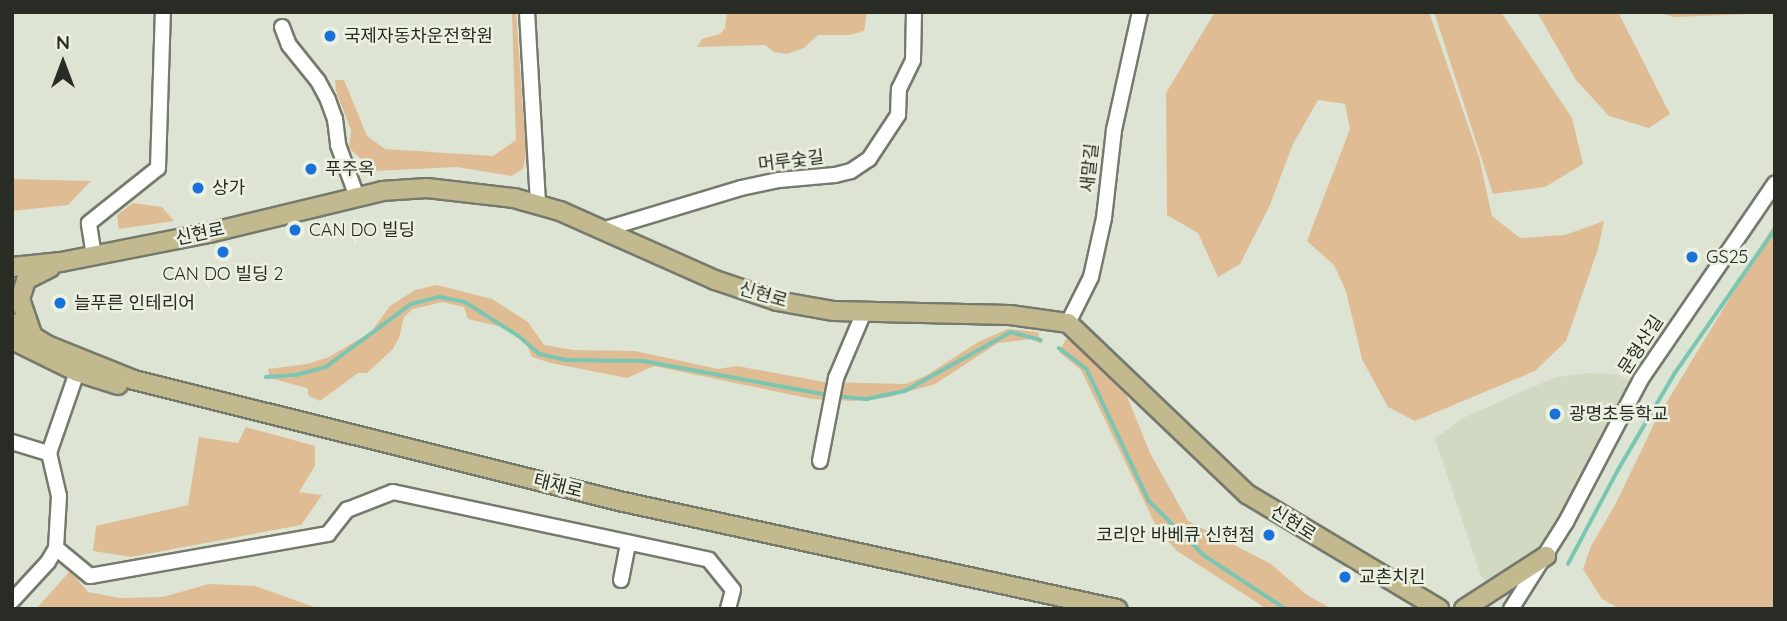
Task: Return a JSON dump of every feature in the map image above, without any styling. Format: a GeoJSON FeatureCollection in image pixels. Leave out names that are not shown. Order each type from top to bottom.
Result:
{"type":"FeatureCollection","features":[{"type":"Feature","properties":{"kind":"main road","name":"신현로"},"geometry":{"type":"LineString","coordinates":[[12,267],[61,262],[209,233],[382,191],[427,188],[514,198],[538,205],[715,280],[777,301],[834,311],[1010,315],[1068,323],[1247,494],[1439,609]]}},
{"type":"Feature","properties":{"kind":"main road"},"geometry":{"type":"LineString","coordinates":[[12,260],[61,262]]}},
{"type":"Feature","properties":{"kind":"main road"},"geometry":{"type":"LineString","coordinates":[[61,262],[26,280],[20,299],[29,344],[78,372],[128,388],[155,393]]}},
{"type":"Feature","properties":{"kind":"main road","name":"태재로"},"geometry":{"type":"LineString","coordinates":[[12,323],[29,344],[134,380],[619,501],[1117,609]]}},
{"type":"Feature","properties":{"kind":"main road","name":"태재로"},"geometry":{"type":"LineString","coordinates":[[12,332],[29,344],[155,393],[617,508],[1078,609]]}},
{"type":"Feature","properties":{"kind":"main road"},"geometry":{"type":"LineString","coordinates":[[1464,609],[1546,556]]}},
{"type":"Feature","properties":{"kind":"street"},"geometry":{"type":"LineString","coordinates":[[94,256],[89,223],[158,168],[163,12]]}},
{"type":"Feature","properties":{"kind":"street"},"geometry":{"type":"LineString","coordinates":[[527,12],[538,205]]}},
{"type":"Feature","properties":{"kind":"street","name":"머루숯길"},"geometry":{"type":"LineString","coordinates":[[602,230],[741,188],[779,180],[835,175],[850,171],[869,159],[898,115],[899,89],[913,60],[915,12]]}},
{"type":"Feature","properties":{"kind":"street","name":"새말길"},"geometry":{"type":"LineString","coordinates":[[1068,323],[1091,277],[1104,218],[1114,130],[1140,12]]}},
{"type":"Feature","properties":{"kind":"street"},"geometry":{"type":"LineString","coordinates":[[282,27],[289,46],[318,81],[327,100],[335,119],[338,145],[357,197]]}},
{"type":"Feature","properties":{"kind":"street","name":"문형산길"},"geometry":{"type":"LineString","coordinates":[[1511,609],[1546,556],[1641,379],[1775,183]]}},
{"type":"Feature","properties":{"kind":"street"},"geometry":{"type":"LineString","coordinates":[[820,461],[836,378],[864,312]]}},
{"type":"Feature","properties":{"kind":"street"},"geometry":{"type":"LineString","coordinates":[[12,601],[48,562],[56,548],[59,496],[49,453],[78,372]]}},
{"type":"Feature","properties":{"kind":"street"},"geometry":{"type":"LineString","coordinates":[[12,442],[49,453]]}},
{"type":"Feature","properties":{"kind":"street"},"geometry":{"type":"LineString","coordinates":[[56,548],[90,576],[328,534],[347,510],[393,492],[709,560],[733,590],[728,609]]}},
{"type":"Feature","properties":{"kind":"street"},"geometry":{"type":"LineString","coordinates":[[621,580],[628,543]]}},
{"type":"Feature","properties":{"kind":"shaded area"},"geometry":{"type":"Polygon","coordinates":[[[512,12],[516,12],[526,154],[523,169],[511,176],[457,167],[375,171],[349,148],[351,130],[336,91],[335,80],[344,80],[367,136],[385,149],[493,156],[516,140],[512,12]]]}},
{"type":"Feature","properties":{"kind":"shaded area"},"geometry":{"type":"Polygon","coordinates":[[[727,12],[867,12],[864,31],[850,35],[818,35],[804,48],[787,54],[774,52],[765,45],[697,47],[702,39],[720,34],[725,28],[727,12]]]}},
{"type":"Feature","properties":{"kind":"shaded area"},"geometry":{"type":"Polygon","coordinates":[[[1215,12],[1429,12],[1479,157],[1492,216],[1520,238],[1565,235],[1604,221],[1598,249],[1566,341],[1535,371],[1415,421],[1388,407],[1362,359],[1346,291],[1334,265],[1307,241],[1350,129],[1345,104],[1318,100],[1293,144],[1270,205],[1240,264],[1218,277],[1198,233],[1167,215],[1166,93],[1215,12]]]}},
{"type":"Feature","properties":{"kind":"shaded area"},"geometry":{"type":"Polygon","coordinates":[[[1434,12],[1501,12],[1572,118],[1583,164],[1545,187],[1493,194],[1434,12]]]}},
{"type":"Feature","properties":{"kind":"shaded area"},"geometry":{"type":"Polygon","coordinates":[[[1537,12],[1618,12],[1670,114],[1649,128],[1609,116],[1576,80],[1537,12]]]}},
{"type":"Feature","properties":{"kind":"shaded area"},"geometry":{"type":"Polygon","coordinates":[[[1657,12],[1775,12],[1775,13],[1673,17],[1657,12]]]}},
{"type":"Feature","properties":{"kind":"shaded area"},"geometry":{"type":"Polygon","coordinates":[[[12,179],[91,181],[68,205],[12,211],[12,179]]]}},
{"type":"Feature","properties":{"kind":"shaded area"},"geometry":{"type":"Polygon","coordinates":[[[133,203],[162,207],[174,221],[119,229],[117,215],[133,203]]]}},
{"type":"Feature","properties":{"kind":"shaded area"},"geometry":{"type":"Polygon","coordinates":[[[1775,223],[1775,609],[1620,609],[1602,599],[1583,569],[1591,546],[1615,505],[1656,420],[1775,223]]]}},
{"type":"Feature","properties":{"kind":"shaded area"},"geometry":{"type":"Polygon","coordinates":[[[437,285],[492,299],[528,322],[544,345],[574,350],[635,351],[718,369],[737,366],[824,382],[906,384],[927,375],[978,342],[1008,329],[1038,332],[1041,344],[1032,339],[998,343],[935,384],[889,397],[853,401],[812,399],[654,366],[627,378],[551,363],[532,357],[526,344],[502,327],[468,319],[464,307],[443,302],[413,309],[404,317],[399,338],[392,350],[367,373],[358,373],[320,401],[309,396],[307,388],[270,378],[268,369],[307,364],[329,357],[371,332],[390,306],[415,290],[437,285]]]}},
{"type":"Feature","properties":{"kind":"shaded area"},"geometry":{"type":"Polygon","coordinates":[[[1066,339],[1081,347],[1126,394],[1150,453],[1188,521],[1271,564],[1307,595],[1332,609],[1267,609],[1177,551],[1158,530],[1081,370],[1059,352],[1066,339]]]}},
{"type":"Feature","properties":{"kind":"shaded area"},"geometry":{"type":"Polygon","coordinates":[[[1589,373],[1617,374],[1630,381],[1629,392],[1563,515],[1540,547],[1512,572],[1487,583],[1482,579],[1435,439],[1461,419],[1525,390],[1557,377],[1589,373]]]}},
{"type":"Feature","properties":{"kind":"shaded area"},"geometry":{"type":"Polygon","coordinates":[[[246,427],[315,446],[315,466],[299,492],[322,495],[301,525],[131,557],[93,551],[96,526],[188,505],[199,437],[238,443],[246,427]]]}},
{"type":"Feature","properties":{"kind":"shaded area"},"geometry":{"type":"Polygon","coordinates":[[[70,571],[88,592],[120,598],[163,597],[209,584],[255,586],[320,609],[36,609],[70,571]]]}},
{"type":"Feature","properties":{"kind":"waterway"},"geometry":{"type":"LineString","coordinates":[[1568,564],[1618,470],[1675,373],[1775,229]]}},
{"type":"Feature","properties":{"kind":"waterway"},"geometry":{"type":"LineString","coordinates":[[266,377],[296,375],[326,367],[411,304],[440,297],[465,302],[519,336],[540,354],[566,360],[643,361],[829,395]]}},
{"type":"Feature","properties":{"kind":"waterway"},"geometry":{"type":"LineString","coordinates":[[837,396],[867,399],[905,391],[1011,332],[1041,340]]}},
{"type":"Feature","properties":{"kind":"waterway"},"geometry":{"type":"LineString","coordinates":[[1059,348],[1087,369],[1149,501],[1205,556],[1286,609]]}},
{"type":"Feature","properties":{"kind":"place","name":"국제자동차운전학원"},"geometry":{"type":"Point","coordinates":[330,36]}},
{"type":"Feature","properties":{"kind":"place","name":"푸주옥"},"geometry":{"type":"Point","coordinates":[311,169]}},
{"type":"Feature","properties":{"kind":"place","name":"상가"},"geometry":{"type":"Point","coordinates":[198,188]}},
{"type":"Feature","properties":{"kind":"place","name":"CAN DO 빌딩"},"geometry":{"type":"Point","coordinates":[295,230]}},
{"type":"Feature","properties":{"kind":"place","name":"CAN DO 빌딩 2"},"geometry":{"type":"Point","coordinates":[223,252]}},
{"type":"Feature","properties":{"kind":"place","name":"GS25"},"geometry":{"type":"Point","coordinates":[1692,257]}},
{"type":"Feature","properties":{"kind":"place","name":"늘푸른 인테리어"},"geometry":{"type":"Point","coordinates":[60,303]}},
{"type":"Feature","properties":{"kind":"place","name":"광명초등학교"},"geometry":{"type":"Point","coordinates":[1555,414]}},
{"type":"Feature","properties":{"kind":"place","name":"코리안 바베큐 신현점"},"geometry":{"type":"Point","coordinates":[1269,535]}},
{"type":"Feature","properties":{"kind":"place","name":"교촌치킨"},"geometry":{"type":"Point","coordinates":[1345,577]}}]}
